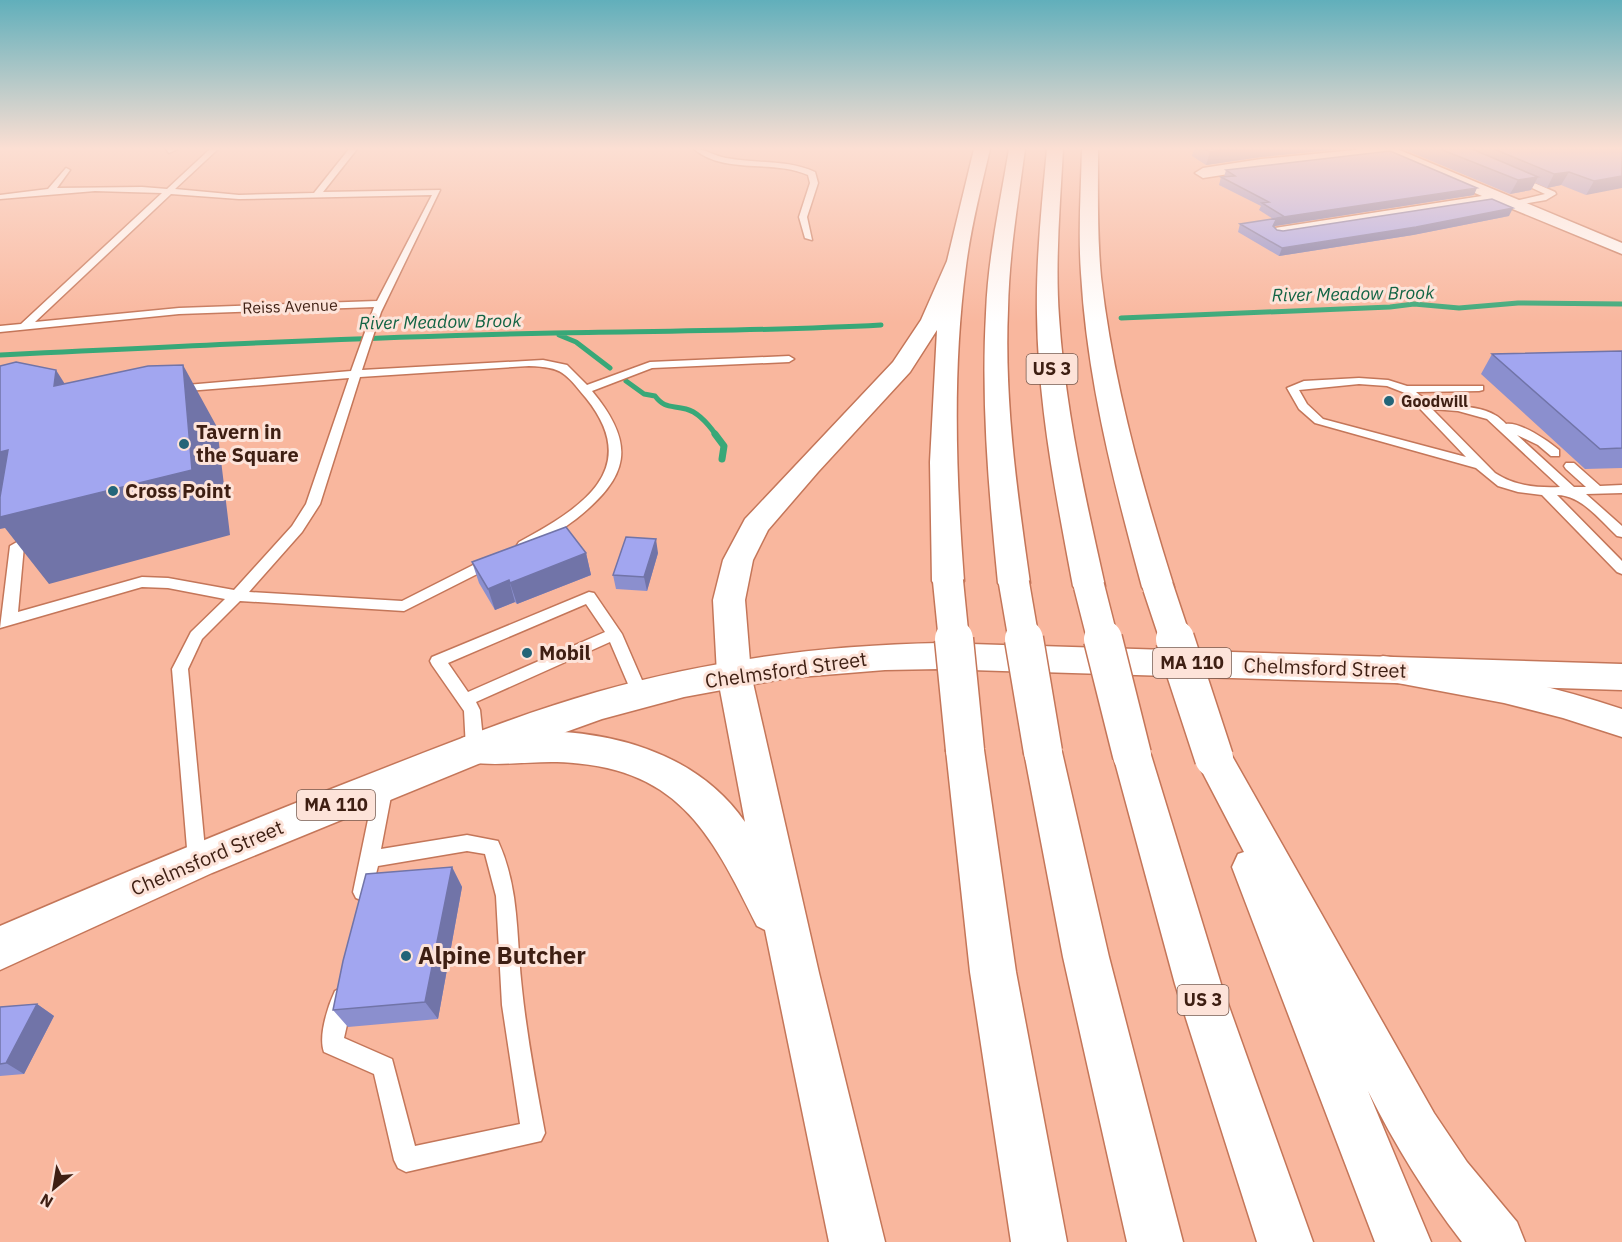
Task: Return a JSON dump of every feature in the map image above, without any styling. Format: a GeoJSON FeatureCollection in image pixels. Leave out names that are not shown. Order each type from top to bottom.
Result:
{"type":"FeatureCollection","features":[{"type":"Feature","properties":{"kind":"main road"},"geometry":{"type":"LineString","coordinates":[[968,207],[956,262],[948,329],[944,395],[943,476],[948,581],[964,750],[993,972],[1039,1242]]}},
{"type":"Feature","properties":{"kind":"main road"},"geometry":{"type":"LineString","coordinates":[[1008,207],[1001,248],[995,356],[998,429],[1014,583],[1043,752],[1086,957],[1155,1242]]}},
{"type":"Feature","properties":{"kind":"main road","name":"US 3"},"geometry":{"type":"LineString","coordinates":[[1051,207],[1047,254],[1052,365],[1060,438],[1089,586],[1132,755],[1198,984],[1285,1242]]}},
{"type":"Feature","properties":{"kind":"main road"},"geometry":{"type":"LineString","coordinates":[[1090,207],[1091,274],[1108,395],[1126,476],[1158,587],[1214,758],[1294,974],[1403,1242]]}},
{"type":"Feature","properties":{"kind":"main road"},"geometry":{"type":"LineString","coordinates":[[857,1242],[796,973],[734,674],[729,600],[738,560],[746,541],[767,511],[907,360],[932,320],[956,262]]}},
{"type":"Feature","properties":{"kind":"main road","name":"Chelmsford Street"},"geometry":{"type":"LineString","coordinates":[[0,948],[197,860],[475,749],[574,714],[640,694],[734,674],[828,661],[940,656],[1622,677]]}},
{"type":"Feature","properties":{"kind":"main road"},"geometry":{"type":"LineString","coordinates":[[1383,669],[1484,684],[1579,707],[1622,723]]}},
{"type":"Feature","properties":{"kind":"main road"},"geometry":{"type":"LineString","coordinates":[[475,749],[549,744],[581,747],[635,760],[660,771],[684,786],[707,805],[742,855],[773,914],[796,973]]}},
{"type":"Feature","properties":{"kind":"main road"},"geometry":{"type":"LineString","coordinates":[[1214,758],[1416,1131],[1448,1181],[1497,1242]]}},
{"type":"Feature","properties":{"kind":"street"},"geometry":{"type":"LineString","coordinates":[[1281,232],[1463,207]]}},
{"type":"Feature","properties":{"kind":"street"},"geometry":{"type":"LineString","coordinates":[[1520,207],[1622,249]]}},
{"type":"Feature","properties":{"kind":"lane"},"geometry":{"type":"LineString","coordinates":[[25,326],[152,207]]}},
{"type":"Feature","properties":{"kind":"lane"},"geometry":{"type":"LineString","coordinates":[[197,860],[180,669],[196,636],[237,596],[297,529],[313,504],[380,304],[430,207]]}},
{"type":"Feature","properties":{"kind":"lane"},"geometry":{"type":"LineString","coordinates":[[806,207],[803,217],[808,238]]}},
{"type":"Feature","properties":{"kind":"lane","name":"Reiss Avenue"},"geometry":{"type":"LineString","coordinates":[[0,329],[179,311],[380,304]]}},
{"type":"Feature","properties":{"kind":"lane"},"geometry":{"type":"LineString","coordinates":[[585,390],[650,365],[789,359]]}},
{"type":"Feature","properties":{"kind":"lane"},"geometry":{"type":"LineString","coordinates":[[17,546],[5,621],[142,582],[168,584],[237,596],[404,606],[546,534],[583,508],[616,462],[616,446],[609,422],[601,407],[566,368],[549,364],[504,364],[357,373],[165,390]]}},
{"type":"Feature","properties":{"kind":"lane"},"geometry":{"type":"LineString","coordinates":[[1480,465],[1324,423],[1309,414],[1293,390],[1301,384],[1384,382],[1398,385],[1407,389],[1494,479],[1509,487],[1526,491],[1622,489]]}},
{"type":"Feature","properties":{"kind":"lane"},"geometry":{"type":"LineString","coordinates":[[1407,389],[1479,388]]}},
{"type":"Feature","properties":{"kind":"lane"},"geometry":{"type":"LineString","coordinates":[[1422,404],[1459,408],[1491,417],[1542,442],[1555,453]]}},
{"type":"Feature","properties":{"kind":"lane"},"geometry":{"type":"LineString","coordinates":[[1491,417],[1570,490],[1588,502],[1622,533]]}},
{"type":"Feature","properties":{"kind":"lane"},"geometry":{"type":"LineString","coordinates":[[1570,466],[1596,489]]}},
{"type":"Feature","properties":{"kind":"lane"},"geometry":{"type":"LineString","coordinates":[[1545,491],[1622,569]]}},
{"type":"Feature","properties":{"kind":"lane"},"geometry":{"type":"LineString","coordinates":[[475,749],[472,710],[438,662],[590,597],[614,634],[640,694]]}},
{"type":"Feature","properties":{"kind":"lane"},"geometry":{"type":"LineString","coordinates":[[465,700],[614,634]]}},
{"type":"Feature","properties":{"kind":"lane"},"geometry":{"type":"LineString","coordinates":[[358,917],[384,786]]}},
{"type":"Feature","properties":{"kind":"lane"},"geometry":{"type":"LineString","coordinates":[[346,975],[332,1044],[384,1067],[406,1160],[533,1133],[511,988],[504,894],[499,861],[491,847],[467,843],[369,859]]}},
{"type":"Feature","properties":{"kind":"building"},"geometry":{"type":"Polygon","coordinates":[[[1269,207],[1351,207],[1285,217],[1269,207]]]}},
{"type":"Feature","properties":{"kind":"building"},"geometry":{"type":"Polygon","coordinates":[[[1440,207],[1513,208],[1416,227],[1282,248],[1240,224],[1277,218],[1273,226],[1283,231],[1440,207]]]}},
{"type":"Feature","properties":{"kind":"building"},"geometry":{"type":"Polygon","coordinates":[[[1622,351],[1622,448],[1600,449],[1492,354],[1622,351]]]}},
{"type":"Feature","properties":{"kind":"building"},"geometry":{"type":"Polygon","coordinates":[[[16,362],[56,370],[54,386],[148,366],[183,365],[192,470],[0,517],[0,497],[8,450],[0,452],[0,366],[16,362]]]}},
{"type":"Feature","properties":{"kind":"building"},"geometry":{"type":"Polygon","coordinates":[[[566,527],[586,553],[510,583],[509,580],[488,589],[472,562],[566,527]]]}},
{"type":"Feature","properties":{"kind":"building"},"geometry":{"type":"Polygon","coordinates":[[[626,537],[656,539],[644,577],[613,575],[626,537]]]}},
{"type":"Feature","properties":{"kind":"building","name":"Alpine Butcher"},"geometry":{"type":"Polygon","coordinates":[[[452,867],[425,1002],[333,1010],[343,961],[366,874],[452,867]]]}},
{"type":"Feature","properties":{"kind":"building"},"geometry":{"type":"Polygon","coordinates":[[[37,1004],[6,1063],[0,1064],[0,1007],[37,1004]]]}},
{"type":"Feature","properties":{"kind":"waterway","name":"River Meadow Brook"},"geometry":{"type":"LineString","coordinates":[[1121,318],[1390,307],[1414,304],[1459,308],[1518,303],[1622,304]]}},
{"type":"Feature","properties":{"kind":"waterway","name":"River Meadow Brook"},"geometry":{"type":"LineString","coordinates":[[0,355],[415,337],[758,330],[881,325]]}},
{"type":"Feature","properties":{"kind":"waterway"},"geometry":{"type":"LineString","coordinates":[[559,335],[576,342],[610,368]]}},
{"type":"Feature","properties":{"kind":"waterway"},"geometry":{"type":"LineString","coordinates":[[626,381],[644,394],[655,396],[665,405],[695,413],[716,435]]}},
{"type":"Feature","properties":{"kind":"waterway"},"geometry":{"type":"LineString","coordinates":[[715,434],[724,446],[722,459]]}},
{"type":"Feature","properties":{"kind":"place","name":"Goodwill"},"geometry":{"type":"Point","coordinates":[1389,401]}},
{"type":"Feature","properties":{"kind":"place","name":"Tavern in the Square"},"geometry":{"type":"Point","coordinates":[184,444]}},
{"type":"Feature","properties":{"kind":"place","name":"Cross Point"},"geometry":{"type":"Point","coordinates":[113,491]}},
{"type":"Feature","properties":{"kind":"place","name":"Mobil"},"geometry":{"type":"Point","coordinates":[527,653]}},
{"type":"Feature","properties":{"kind":"place","name":"Alpine Butcher"},"geometry":{"type":"Point","coordinates":[406,956]}}]}
